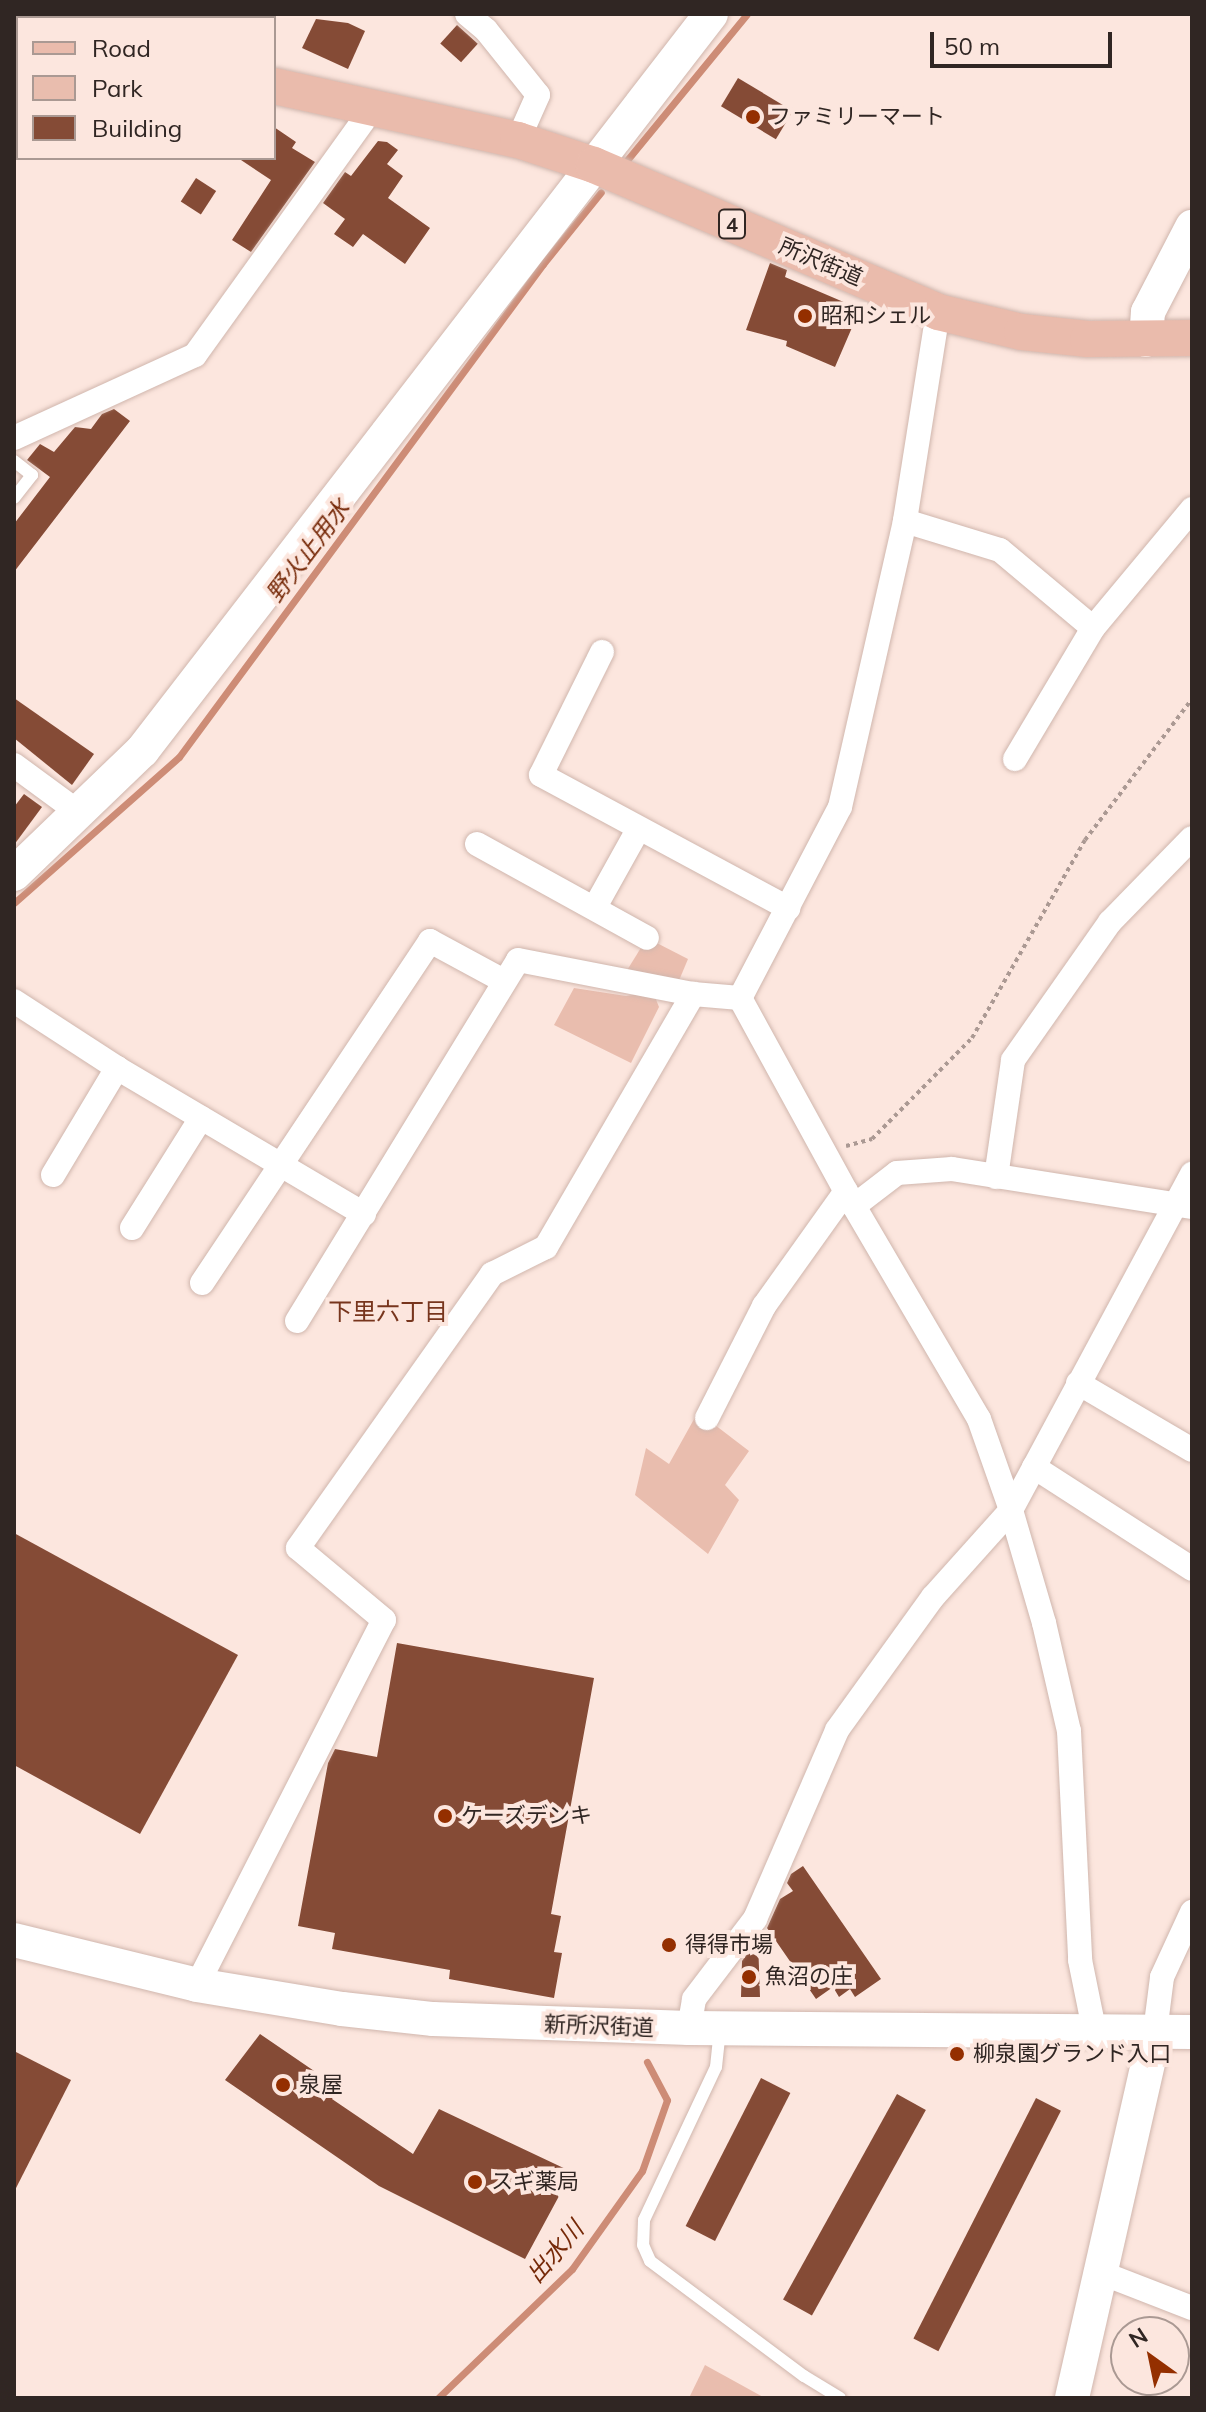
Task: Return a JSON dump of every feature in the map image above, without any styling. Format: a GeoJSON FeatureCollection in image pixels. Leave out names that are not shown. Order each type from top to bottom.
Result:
{"type":"FeatureCollection","features":[{"type":"Feature","properties":{"kind":"main road","name":"所沢街道"},"geometry":{"type":"LineString","coordinates":[[276,86],[518,140],[594,165],[938,312],[1022,332],[1088,339],[1192,338]]}},
{"type":"Feature","properties":{"kind":"street"},"geometry":{"type":"LineString","coordinates":[[467,14],[486,30],[538,95],[518,140]]}},
{"type":"Feature","properties":{"kind":"street"},"geometry":{"type":"LineString","coordinates":[[14,874],[142,751],[711,14]]}},
{"type":"Feature","properties":{"kind":"street"},"geometry":{"type":"LineString","coordinates":[[14,438],[195,355],[374,106]]}},
{"type":"Feature","properties":{"kind":"street"},"geometry":{"type":"LineString","coordinates":[[1146,340],[1148,312],[1192,227]]}},
{"type":"Feature","properties":{"kind":"street"},"geometry":{"type":"LineString","coordinates":[[740,998],[840,807],[905,521],[938,312]]}},
{"type":"Feature","properties":{"kind":"street"},"geometry":{"type":"LineString","coordinates":[[1015,759],[1093,628],[1192,509]]}},
{"type":"Feature","properties":{"kind":"street"},"geometry":{"type":"LineString","coordinates":[[905,521],[1000,550],[1093,628]]}},
{"type":"Feature","properties":{"kind":"street"},"geometry":{"type":"LineString","coordinates":[[602,652],[541,775],[788,908]]}},
{"type":"Feature","properties":{"kind":"street"},"geometry":{"type":"LineString","coordinates":[[14,765],[78,812]]}},
{"type":"Feature","properties":{"kind":"street"},"geometry":{"type":"LineString","coordinates":[[595,907],[639,828]]}},
{"type":"Feature","properties":{"kind":"street"},"geometry":{"type":"LineString","coordinates":[[996,1177],[1013,1060],[1110,922],[1192,838]]}},
{"type":"Feature","properties":{"kind":"street"},"geometry":{"type":"LineString","coordinates":[[477,844],[647,938]]}},
{"type":"Feature","properties":{"kind":"street"},"geometry":{"type":"LineString","coordinates":[[202,1283],[430,941],[504,981]]}},
{"type":"Feature","properties":{"kind":"street"},"geometry":{"type":"LineString","coordinates":[[297,1321],[518,960],[693,994],[740,998]]}},
{"type":"Feature","properties":{"kind":"street"},"geometry":{"type":"LineString","coordinates":[[197,1985],[384,1620],[298,1548],[492,1274],[546,1247],[693,994]]}},
{"type":"Feature","properties":{"kind":"street"},"geometry":{"type":"LineString","coordinates":[[740,998],[824,1153],[979,1419],[1011,1510],[1044,1623],[1069,1731],[1080,1960],[1094,2029]]}},
{"type":"Feature","properties":{"kind":"street"},"geometry":{"type":"LineString","coordinates":[[14,1001],[117,1068],[364,1214]]}},
{"type":"Feature","properties":{"kind":"street"},"geometry":{"type":"LineString","coordinates":[[53,1175],[117,1068]]}},
{"type":"Feature","properties":{"kind":"street"},"geometry":{"type":"LineString","coordinates":[[132,1228],[201,1118]]}},
{"type":"Feature","properties":{"kind":"street"},"geometry":{"type":"LineString","coordinates":[[707,1418],[764,1306],[850,1198],[897,1173],[952,1169],[1183,1205]]}},
{"type":"Feature","properties":{"kind":"street"},"geometry":{"type":"LineString","coordinates":[[705,2028],[694,1999],[755,1919],[837,1730],[933,1597],[1011,1510],[1078,1383],[1183,1205],[1192,1174]]}},
{"type":"Feature","properties":{"kind":"street"},"geometry":{"type":"LineString","coordinates":[[1078,1383],[1192,1450]]}},
{"type":"Feature","properties":{"kind":"street"},"geometry":{"type":"LineString","coordinates":[[1034,1467],[1192,1569]]}},
{"type":"Feature","properties":{"kind":"street"},"geometry":{"type":"LineString","coordinates":[[1072,2398],[1155,2032],[1162,1977],[1192,1912]]}},
{"type":"Feature","properties":{"kind":"street","name":"新所沢街道"},"geometry":{"type":"LineString","coordinates":[[14,1940],[197,1985],[342,2009],[433,2019],[705,2028],[1192,2032]]}},
{"type":"Feature","properties":{"kind":"street"},"geometry":{"type":"LineString","coordinates":[[1099,2272],[1192,2308]]}},
{"type":"Feature","properties":{"kind":"lane"},"geometry":{"type":"LineString","coordinates":[[14,461],[32,475],[14,498]]}},
{"type":"Feature","properties":{"kind":"lane"},"geometry":{"type":"LineString","coordinates":[[705,2028],[716,2067],[644,2220],[643,2245],[650,2261],[804,2376],[840,2398]]}},
{"type":"Feature","properties":{"kind":"path"},"geometry":{"type":"LineString","coordinates":[[824,1153],[872,1139],[972,1038],[1085,840],[1192,699]]}},
{"type":"Feature","properties":{"kind":"green space"},"geometry":{"type":"Polygon","coordinates":[[[647,938],[688,959],[675,990],[621,980],[647,938]]]}},
{"type":"Feature","properties":{"kind":"green space"},"geometry":{"type":"Polygon","coordinates":[[[574,988],[626,996],[653,992],[659,1007],[631,1063],[554,1025],[574,988]]]}},
{"type":"Feature","properties":{"kind":"green space"},"geometry":{"type":"Polygon","coordinates":[[[698,1412],[749,1451],[725,1485],[739,1500],[708,1554],[635,1495],[646,1448],[669,1464],[698,1412]]]}},
{"type":"Feature","properties":{"kind":"green space"},"geometry":{"type":"Polygon","coordinates":[[[705,2365],[765,2398],[689,2398],[705,2365]]]}},
{"type":"Feature","properties":{"kind":"building"},"geometry":{"type":"Polygon","coordinates":[[[316,19],[348,23],[365,31],[348,69],[302,48],[316,19]]]}},
{"type":"Feature","properties":{"kind":"building"},"geometry":{"type":"Polygon","coordinates":[[[457,25],[478,44],[461,62],[440,44],[457,25]]]}},
{"type":"Feature","properties":{"kind":"building"},"geometry":{"type":"Polygon","coordinates":[[[738,78],[793,111],[776,139],[721,106],[738,78]]]}},
{"type":"Feature","properties":{"kind":"building"},"geometry":{"type":"Polygon","coordinates":[[[276,128],[296,142],[292,148],[315,162],[251,252],[232,240],[271,180],[241,160],[276,160],[276,128]]]}},
{"type":"Feature","properties":{"kind":"building"},"geometry":{"type":"Polygon","coordinates":[[[378,141],[387,142],[398,150],[387,164],[403,176],[388,198],[430,228],[405,264],[363,234],[353,247],[334,234],[345,219],[323,203],[345,172],[351,176],[378,141]]]}},
{"type":"Feature","properties":{"kind":"building"},"geometry":{"type":"Polygon","coordinates":[[[196,178],[216,191],[201,215],[181,201],[196,178]]]}},
{"type":"Feature","properties":{"kind":"building"},"geometry":{"type":"Polygon","coordinates":[[[770,263],[787,270],[785,277],[860,309],[835,367],[786,346],[787,341],[746,330],[770,263]]]}},
{"type":"Feature","properties":{"kind":"building"},"geometry":{"type":"Polygon","coordinates":[[[114,409],[130,421],[14,572],[14,524],[50,477],[27,460],[40,444],[54,452],[75,427],[91,429],[102,414],[114,409]]]}},
{"type":"Feature","properties":{"kind":"building"},"geometry":{"type":"Polygon","coordinates":[[[14,698],[94,754],[72,785],[14,738],[14,698]]]}},
{"type":"Feature","properties":{"kind":"building"},"geometry":{"type":"Polygon","coordinates":[[[24,794],[42,807],[14,845],[14,807],[24,794]]]}},
{"type":"Feature","properties":{"kind":"building"},"geometry":{"type":"Polygon","coordinates":[[[14,1533],[238,1655],[140,1834],[14,1765],[14,1533]]]}},
{"type":"Feature","properties":{"kind":"building"},"geometry":{"type":"Polygon","coordinates":[[[397,1643],[594,1678],[551,1914],[561,1916],[554,1952],[562,1953],[554,1998],[449,1979],[450,1970],[332,1949],[335,1933],[298,1926],[328,1763],[335,1749],[377,1757],[397,1643]]]}},
{"type":"Feature","properties":{"kind":"building"},"geometry":{"type":"Polygon","coordinates":[[[803,1866],[881,1979],[855,1997],[850,1989],[839,1997],[833,1987],[816,1999],[767,1928],[780,1899],[793,1891],[787,1883],[791,1874],[803,1866]]]}},
{"type":"Feature","properties":{"kind":"building"},"geometry":{"type":"Polygon","coordinates":[[[758,1940],[760,1997],[741,1997],[742,1961],[758,1940]]]}},
{"type":"Feature","properties":{"kind":"building"},"geometry":{"type":"Polygon","coordinates":[[[260,2034],[339,2088],[332,2099],[413,2154],[439,2109],[572,2172],[525,2259],[379,2186],[225,2080],[260,2034]]]}},
{"type":"Feature","properties":{"kind":"building"},"geometry":{"type":"Polygon","coordinates":[[[14,2051],[71,2080],[14,2192],[14,2051]]]}},
{"type":"Feature","properties":{"kind":"building"},"geometry":{"type":"Polygon","coordinates":[[[761,2078],[790,2093],[715,2241],[686,2226],[761,2078]]]}},
{"type":"Feature","properties":{"kind":"building"},"geometry":{"type":"Polygon","coordinates":[[[897,2094],[926,2110],[812,2316],[783,2300],[897,2094]]]}},
{"type":"Feature","properties":{"kind":"building"},"geometry":{"type":"Polygon","coordinates":[[[1036,2098],[1061,2111],[938,2351],[913,2339],[1036,2098]]]}},
{"type":"Feature","properties":{"kind":"waterway","name":"野火止用水"},"geometry":{"type":"LineString","coordinates":[[623,165],[747,14]]}},
{"type":"Feature","properties":{"kind":"waterway","name":"野火止用水"},"geometry":{"type":"LineString","coordinates":[[14,903],[179,757],[543,264],[601,192]]}},
{"type":"Feature","properties":{"kind":"waterway","name":"出水川"},"geometry":{"type":"LineString","coordinates":[[438,2398],[572,2269],[642,2171],[667,2100],[647,2062]]}},
{"type":"Feature","properties":{"kind":"place","name":"ファミリーマート"},"geometry":{"type":"Point","coordinates":[753,117]}},
{"type":"Feature","properties":{"kind":"place","name":"昭和シェル"},"geometry":{"type":"Point","coordinates":[805,316]}},
{"type":"Feature","properties":{"kind":"place","name":"ケーズデンキ"},"geometry":{"type":"Point","coordinates":[445,1816]}},
{"type":"Feature","properties":{"kind":"place","name":"得得市場"},"geometry":{"type":"Point","coordinates":[669,1945]}},
{"type":"Feature","properties":{"kind":"place","name":"魚沼の庄"},"geometry":{"type":"Point","coordinates":[749,1977]}},
{"type":"Feature","properties":{"kind":"place","name":"柳泉園グランド入口"},"geometry":{"type":"Point","coordinates":[957,2054]}},
{"type":"Feature","properties":{"kind":"place","name":"泉屋"},"geometry":{"type":"Point","coordinates":[283,2085]}},
{"type":"Feature","properties":{"kind":"place","name":"スギ薬局"},"geometry":{"type":"Point","coordinates":[475,2182]}},
{"type":"Feature","properties":{"kind":"district","name":"下里六丁目"},"geometry":{"type":"Point","coordinates":[388,1312]}}]}
